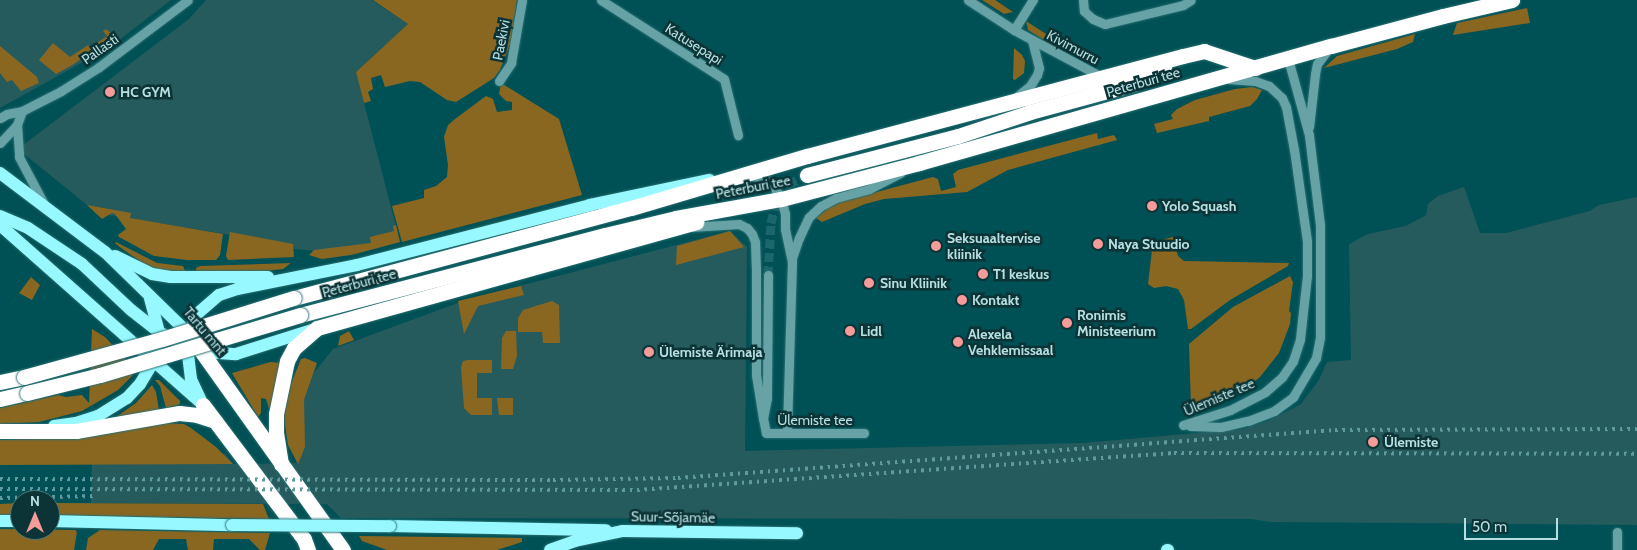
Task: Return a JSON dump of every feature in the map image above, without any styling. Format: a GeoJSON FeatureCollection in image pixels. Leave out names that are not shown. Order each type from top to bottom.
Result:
{"type":"FeatureCollection","features":[{"type":"Feature","properties":{"kind":"highway","name":"Peterburi tee"},"geometry":{"type":"LineString","coordinates":[[0,399],[100,375],[300,315],[605,235],[676,218],[781,199],[919,163],[1330,46],[1512,0]]}},
{"type":"Feature","properties":{"kind":"highway","name":"Peterburi tee"},"geometry":{"type":"LineString","coordinates":[[0,382],[24,378],[162,339],[294,298],[631,208],[1011,101],[1183,56],[1204,51],[1255,68]]}},
{"type":"Feature","properties":{"kind":"highway"},"geometry":{"type":"LineString","coordinates":[[807,175],[958,136],[1044,108],[1133,84],[1183,56]]}},
{"type":"Feature","properties":{"kind":"highway"},"geometry":{"type":"LineString","coordinates":[[281,464],[276,433],[276,414],[287,361],[298,344],[317,328],[682,227],[744,206]]}},
{"type":"Feature","properties":{"kind":"highway","name":"Tartu mnt"},"geometry":{"type":"LineString","coordinates":[[188,340],[204,352],[343,550]]}},
{"type":"Feature","properties":{"kind":"highway"},"geometry":{"type":"LineString","coordinates":[[203,405],[309,546]]}},
{"type":"Feature","properties":{"kind":"highway"},"geometry":{"type":"LineString","coordinates":[[0,431],[76,431],[179,413],[197,415],[215,421]]}},
{"type":"Feature","properties":{"kind":"main road","name":"Tartu mnt"},"geometry":{"type":"LineString","coordinates":[[0,173],[105,252],[148,294],[188,340]]}},
{"type":"Feature","properties":{"kind":"main road"},"geometry":{"type":"LineString","coordinates":[[203,405],[191,379],[188,340],[197,314],[220,295],[237,289],[357,265],[590,205],[692,182],[743,175]]}},
{"type":"Feature","properties":{"kind":"main road"},"geometry":{"type":"LineString","coordinates":[[0,216],[28,228],[82,264],[131,310],[160,332],[188,340]]}},
{"type":"Feature","properties":{"kind":"main road"},"geometry":{"type":"LineString","coordinates":[[0,225],[203,405]]}},
{"type":"Feature","properties":{"kind":"main road"},"geometry":{"type":"LineString","coordinates":[[105,252],[152,274],[170,277],[306,276]]}},
{"type":"Feature","properties":{"kind":"main road"},"geometry":{"type":"LineString","coordinates":[[27,430],[76,423],[113,408],[140,384],[154,361],[160,332],[148,294]]}},
{"type":"Feature","properties":{"kind":"main road"},"geometry":{"type":"LineString","coordinates":[[204,352],[224,355],[250,351],[317,328]]}},
{"type":"Feature","properties":{"kind":"main road"},"geometry":{"type":"LineString","coordinates":[[60,521],[232,525],[539,527],[623,531]]}},
{"type":"Feature","properties":{"kind":"main road","name":"Suur-Sõjamäe"},"geometry":{"type":"LineString","coordinates":[[550,550],[623,531],[797,532]]}},
{"type":"Feature","properties":{"kind":"street","name":"Pallasti"},"geometry":{"type":"LineString","coordinates":[[0,118],[22,111],[61,91],[99,67],[188,0]]}},
{"type":"Feature","properties":{"kind":"street","name":"Paekivi"},"geometry":{"type":"LineString","coordinates":[[499,81],[511,63],[522,0]]}},
{"type":"Feature","properties":{"kind":"street","name":"Katusepapi"},"geometry":{"type":"LineString","coordinates":[[600,0],[724,78],[738,135]]}},
{"type":"Feature","properties":{"kind":"street","name":"Kivimurru"},"geometry":{"type":"LineString","coordinates":[[968,0],[1014,30],[1102,77]]}},
{"type":"Feature","properties":{"kind":"street"},"geometry":{"type":"LineString","coordinates":[[1014,30],[1033,0]]}},
{"type":"Feature","properties":{"kind":"street"},"geometry":{"type":"LineString","coordinates":[[1083,0],[1084,11],[1093,19],[1105,24],[1183,5],[1191,0]]}},
{"type":"Feature","properties":{"kind":"street","name":"Kivimurru"},"geometry":{"type":"LineString","coordinates":[[1011,101],[1030,86],[1037,75],[1039,68],[1032,40]]}},
{"type":"Feature","properties":{"kind":"street","name":"Ülemiste tee"},"geometry":{"type":"LineString","coordinates":[[1309,135],[1315,74],[1321,58],[1330,46]]}},
{"type":"Feature","properties":{"kind":"street","name":"Ülemiste tee"},"geometry":{"type":"LineString","coordinates":[[1215,78],[1263,83],[1275,90],[1286,107],[1307,241],[1305,297],[1297,350],[1293,361],[1276,384],[1265,392],[1230,410],[1183,425],[1221,427],[1248,421],[1274,411],[1293,397],[1316,358],[1320,337],[1321,255],[1309,135],[1288,59]]}},
{"type":"Feature","properties":{"kind":"street"},"geometry":{"type":"LineString","coordinates":[[22,111],[18,125],[20,157],[46,207]]}},
{"type":"Feature","properties":{"kind":"street"},"geometry":{"type":"LineString","coordinates":[[0,143],[18,125]]}},
{"type":"Feature","properties":{"kind":"street"},"geometry":{"type":"LineString","coordinates":[[792,261],[799,238],[809,217],[821,206],[836,198],[869,189],[919,163]]}},
{"type":"Feature","properties":{"kind":"street"},"geometry":{"type":"LineString","coordinates":[[743,175],[759,177],[772,183],[781,199],[792,261],[787,433]]}},
{"type":"Feature","properties":{"kind":"street"},"geometry":{"type":"LineString","coordinates":[[682,227],[739,224],[747,228],[752,234],[755,242],[756,269],[756,375],[763,418]]}},
{"type":"Feature","properties":{"kind":"street"},"geometry":{"type":"LineString","coordinates":[[763,418],[767,398],[768,275]]}},
{"type":"Feature","properties":{"kind":"street","name":"Ülemiste tee"},"geometry":{"type":"LineString","coordinates":[[763,418],[766,433],[864,433]]}},
{"type":"Feature","properties":{"kind":"street"},"geometry":{"type":"LineString","coordinates":[[1617,532],[1617,550]]}},
{"type":"Feature","properties":{"kind":"shaded area"},"geometry":{"type":"Polygon","coordinates":[[[0,0],[171,0],[110,47],[0,108],[0,0]]]}},
{"type":"Feature","properties":{"kind":"shaded area"},"geometry":{"type":"Polygon","coordinates":[[[206,0],[372,0],[408,24],[356,72],[400,242],[356,254],[295,249],[262,240],[97,213],[18,149],[189,19],[206,0]]]}},
{"type":"Feature","properties":{"kind":"shaded area"},"geometry":{"type":"Polygon","coordinates":[[[373,0],[517,0],[511,42],[500,70],[494,78],[456,102],[447,100],[420,82],[410,81],[385,87],[381,75],[371,78],[373,89],[368,92],[371,101],[364,103],[356,72],[408,24],[373,0]]]}},
{"type":"Feature","properties":{"kind":"shaded area"},"geometry":{"type":"Polygon","coordinates":[[[982,0],[995,0],[1013,12],[1004,14],[982,0]]]}},
{"type":"Feature","properties":{"kind":"shaded area"},"geometry":{"type":"Polygon","coordinates":[[[1527,8],[1530,23],[1453,35],[1457,23],[1527,8]]]}},
{"type":"Feature","properties":{"kind":"shaded area"},"geometry":{"type":"Polygon","coordinates":[[[1026,21],[1060,43],[1058,49],[1028,30],[1026,21]]]}},
{"type":"Feature","properties":{"kind":"shaded area"},"geometry":{"type":"Polygon","coordinates":[[[106,29],[113,35],[74,64],[56,74],[39,60],[53,43],[70,57],[88,45],[90,48],[107,36],[103,31],[106,29]]]}},
{"type":"Feature","properties":{"kind":"shaded area"},"geometry":{"type":"Polygon","coordinates":[[[1415,34],[1413,42],[1397,49],[1324,68],[1337,56],[1415,34]]]}},
{"type":"Feature","properties":{"kind":"shaded area"},"geometry":{"type":"Polygon","coordinates":[[[0,46],[37,77],[39,83],[21,91],[12,80],[7,82],[0,73],[0,46]]]}},
{"type":"Feature","properties":{"kind":"shaded area"},"geometry":{"type":"Polygon","coordinates":[[[1014,48],[1022,55],[1025,61],[1024,73],[1015,80],[1013,79],[1014,48]]]}},
{"type":"Feature","properties":{"kind":"shaded area"},"geometry":{"type":"Polygon","coordinates":[[[501,83],[559,119],[582,195],[402,242],[392,206],[424,198],[424,190],[436,186],[447,177],[448,165],[444,137],[448,125],[455,119],[486,96],[493,99],[497,112],[512,110],[512,102],[506,101],[499,94],[501,83]]]}},
{"type":"Feature","properties":{"kind":"shaded area"},"geometry":{"type":"Polygon","coordinates":[[[1252,87],[1262,90],[1250,106],[1209,117],[1209,121],[1157,133],[1154,124],[1173,119],[1171,115],[1177,109],[1195,100],[1235,89],[1252,87]]]}},
{"type":"Feature","properties":{"kind":"shaded area"},"geometry":{"type":"Polygon","coordinates":[[[1097,133],[1098,139],[1114,135],[1117,140],[1008,170],[967,192],[884,199],[865,204],[822,222],[816,218],[828,208],[843,201],[933,177],[938,179],[941,191],[956,187],[953,174],[958,170],[1097,133]]]}},
{"type":"Feature","properties":{"kind":"shaded area"},"geometry":{"type":"Polygon","coordinates":[[[1464,187],[1480,233],[1506,233],[1590,211],[1599,205],[1637,197],[1637,525],[1272,522],[1250,519],[341,518],[327,504],[91,503],[92,456],[225,454],[233,464],[298,463],[303,450],[292,431],[314,373],[333,349],[466,300],[730,231],[747,247],[745,451],[1082,443],[1243,429],[1268,421],[1301,404],[1319,380],[1327,362],[1351,360],[1349,244],[1368,234],[1406,226],[1426,215],[1428,204],[1438,196],[1464,187]]]}},
{"type":"Feature","properties":{"kind":"shaded area"},"geometry":{"type":"Polygon","coordinates":[[[87,205],[131,213],[130,218],[223,234],[220,255],[216,260],[187,260],[154,256],[119,237],[118,235],[126,229],[115,214],[112,213],[102,219],[87,205]]]}},
{"type":"Feature","properties":{"kind":"shaded area"},"geometry":{"type":"Polygon","coordinates":[[[396,225],[400,242],[351,255],[322,259],[309,255],[314,250],[371,243],[370,237],[394,231],[393,226],[396,225]]]}},
{"type":"Feature","properties":{"kind":"shaded area"},"geometry":{"type":"Polygon","coordinates":[[[730,231],[744,247],[676,265],[677,246],[730,231]]]}},
{"type":"Feature","properties":{"kind":"shaded area"},"geometry":{"type":"Polygon","coordinates":[[[230,232],[293,244],[294,257],[228,260],[226,256],[230,232]]]}},
{"type":"Feature","properties":{"kind":"shaded area"},"geometry":{"type":"Polygon","coordinates":[[[1173,237],[1178,256],[1184,261],[1289,263],[1288,266],[1230,300],[1191,329],[1188,329],[1184,300],[1178,289],[1166,286],[1154,288],[1148,284],[1153,242],[1173,237]]]}},
{"type":"Feature","properties":{"kind":"shaded area"},"geometry":{"type":"Polygon","coordinates":[[[116,242],[157,263],[183,266],[186,273],[158,269],[146,265],[121,248],[116,242]]]}},
{"type":"Feature","properties":{"kind":"shaded area"},"geometry":{"type":"Polygon","coordinates":[[[291,263],[283,269],[265,271],[196,273],[196,268],[200,266],[291,263]]]}},
{"type":"Feature","properties":{"kind":"shaded area"},"geometry":{"type":"Polygon","coordinates":[[[1290,276],[1293,282],[1289,311],[1291,313],[1290,324],[1279,353],[1260,377],[1250,385],[1214,401],[1191,407],[1189,344],[1233,307],[1290,276]]]}},
{"type":"Feature","properties":{"kind":"shaded area"},"geometry":{"type":"Polygon","coordinates":[[[31,277],[40,285],[32,300],[19,293],[31,277]]]}},
{"type":"Feature","properties":{"kind":"shaded area"},"geometry":{"type":"Polygon","coordinates":[[[521,286],[524,295],[478,306],[464,334],[458,301],[521,286]]]}},
{"type":"Feature","properties":{"kind":"shaded area"},"geometry":{"type":"Polygon","coordinates":[[[552,301],[559,305],[560,343],[543,343],[542,332],[518,332],[518,318],[523,310],[552,301]]]}},
{"type":"Feature","properties":{"kind":"shaded area"},"geometry":{"type":"Polygon","coordinates":[[[92,329],[105,337],[135,369],[132,376],[118,390],[82,411],[39,422],[0,424],[0,408],[58,395],[66,397],[82,395],[89,403],[92,329]]]}},
{"type":"Feature","properties":{"kind":"shaded area"},"geometry":{"type":"Polygon","coordinates":[[[349,331],[354,340],[338,346],[340,336],[349,331]]]}},
{"type":"Feature","properties":{"kind":"shaded area"},"geometry":{"type":"Polygon","coordinates":[[[506,331],[516,331],[517,356],[513,369],[501,369],[502,338],[506,331]]]}},
{"type":"Feature","properties":{"kind":"shaded area"},"geometry":{"type":"Polygon","coordinates":[[[305,358],[317,363],[304,400],[305,447],[298,464],[288,445],[284,418],[290,386],[301,359],[305,358]]]}},
{"type":"Feature","properties":{"kind":"shaded area"},"geometry":{"type":"Polygon","coordinates":[[[492,360],[492,373],[477,373],[477,398],[492,398],[492,415],[471,415],[464,408],[461,367],[463,361],[492,360]]]}},
{"type":"Feature","properties":{"kind":"shaded area"},"geometry":{"type":"Polygon","coordinates":[[[271,362],[282,363],[270,412],[266,399],[261,398],[261,413],[258,417],[232,373],[271,362]]]}},
{"type":"Feature","properties":{"kind":"shaded area"},"geometry":{"type":"Polygon","coordinates":[[[155,380],[159,380],[180,401],[180,404],[166,408],[160,386],[155,380]]]}},
{"type":"Feature","properties":{"kind":"shaded area"},"geometry":{"type":"Polygon","coordinates":[[[152,385],[156,392],[159,410],[116,417],[136,403],[152,385]]]}},
{"type":"Feature","properties":{"kind":"shaded area"},"geometry":{"type":"Polygon","coordinates":[[[497,398],[513,398],[513,415],[499,415],[497,398]]]}},
{"type":"Feature","properties":{"kind":"shaded area"},"geometry":{"type":"Polygon","coordinates":[[[163,423],[184,424],[191,428],[216,447],[233,464],[0,465],[0,440],[60,438],[163,423]]]}},
{"type":"Feature","properties":{"kind":"shaded area"},"geometry":{"type":"Polygon","coordinates":[[[60,503],[263,504],[269,519],[60,515],[60,503]]]}},
{"type":"Feature","properties":{"kind":"shaded area"},"geometry":{"type":"Polygon","coordinates":[[[0,504],[10,504],[10,515],[0,515],[0,504]]]}},
{"type":"Feature","properties":{"kind":"shaded area"},"geometry":{"type":"Polygon","coordinates":[[[0,529],[10,529],[10,540],[60,540],[60,530],[75,530],[77,532],[74,550],[0,550],[0,529]]]}},
{"type":"Feature","properties":{"kind":"shaded area"},"geometry":{"type":"Polygon","coordinates":[[[100,530],[270,533],[265,550],[260,550],[249,539],[214,539],[213,550],[188,550],[186,539],[159,539],[153,550],[86,550],[88,538],[100,530]]]}},
{"type":"Feature","properties":{"kind":"shaded area"},"geometry":{"type":"Polygon","coordinates":[[[359,536],[522,538],[522,542],[497,550],[387,550],[362,541],[359,536]]]}},
{"type":"Feature","properties":{"kind":"tunnel"},"geometry":{"type":"LineString","coordinates":[[768,275],[771,223],[777,197],[788,184],[807,175]]}},
{"type":"Feature","properties":{"kind":"railway"},"geometry":{"type":"LineString","coordinates":[[0,479],[553,480],[678,478],[1335,430],[1637,429]]}},
{"type":"Feature","properties":{"kind":"railway"},"geometry":{"type":"LineString","coordinates":[[0,489],[637,490],[1174,453],[1637,454]]}},
{"type":"Feature","properties":{"kind":"railway"},"geometry":{"type":"LineString","coordinates":[[0,498],[95,496]]}},
{"type":"Feature","properties":{"kind":"place","name":"HC GYM"},"geometry":{"type":"Point","coordinates":[110,92]}},
{"type":"Feature","properties":{"kind":"place","name":"Yolo Squash"},"geometry":{"type":"Point","coordinates":[1152,206]}},
{"type":"Feature","properties":{"kind":"place","name":"Naya Stuudio"},"geometry":{"type":"Point","coordinates":[1098,244]}},
{"type":"Feature","properties":{"kind":"place","name":"Seksuaaltervise kliinik"},"geometry":{"type":"Point","coordinates":[936,246]}},
{"type":"Feature","properties":{"kind":"place","name":"T1 keskus"},"geometry":{"type":"Point","coordinates":[983,274]}},
{"type":"Feature","properties":{"kind":"place","name":"Sinu Kliinik"},"geometry":{"type":"Point","coordinates":[869,283]}},
{"type":"Feature","properties":{"kind":"place","name":"Kontakt"},"geometry":{"type":"Point","coordinates":[962,300]}},
{"type":"Feature","properties":{"kind":"place","name":"Ronimis Ministeerium"},"geometry":{"type":"Point","coordinates":[1067,323]}},
{"type":"Feature","properties":{"kind":"place","name":"Lidl"},"geometry":{"type":"Point","coordinates":[850,331]}},
{"type":"Feature","properties":{"kind":"place","name":"Alexela Vehklemissaal"},"geometry":{"type":"Point","coordinates":[958,342]}},
{"type":"Feature","properties":{"kind":"place","name":"Ülemiste Ärimaja"},"geometry":{"type":"Point","coordinates":[649,352]}},
{"type":"Feature","properties":{"kind":"place","name":"Ülemiste"},"geometry":{"type":"Point","coordinates":[1373,442]}}]}
